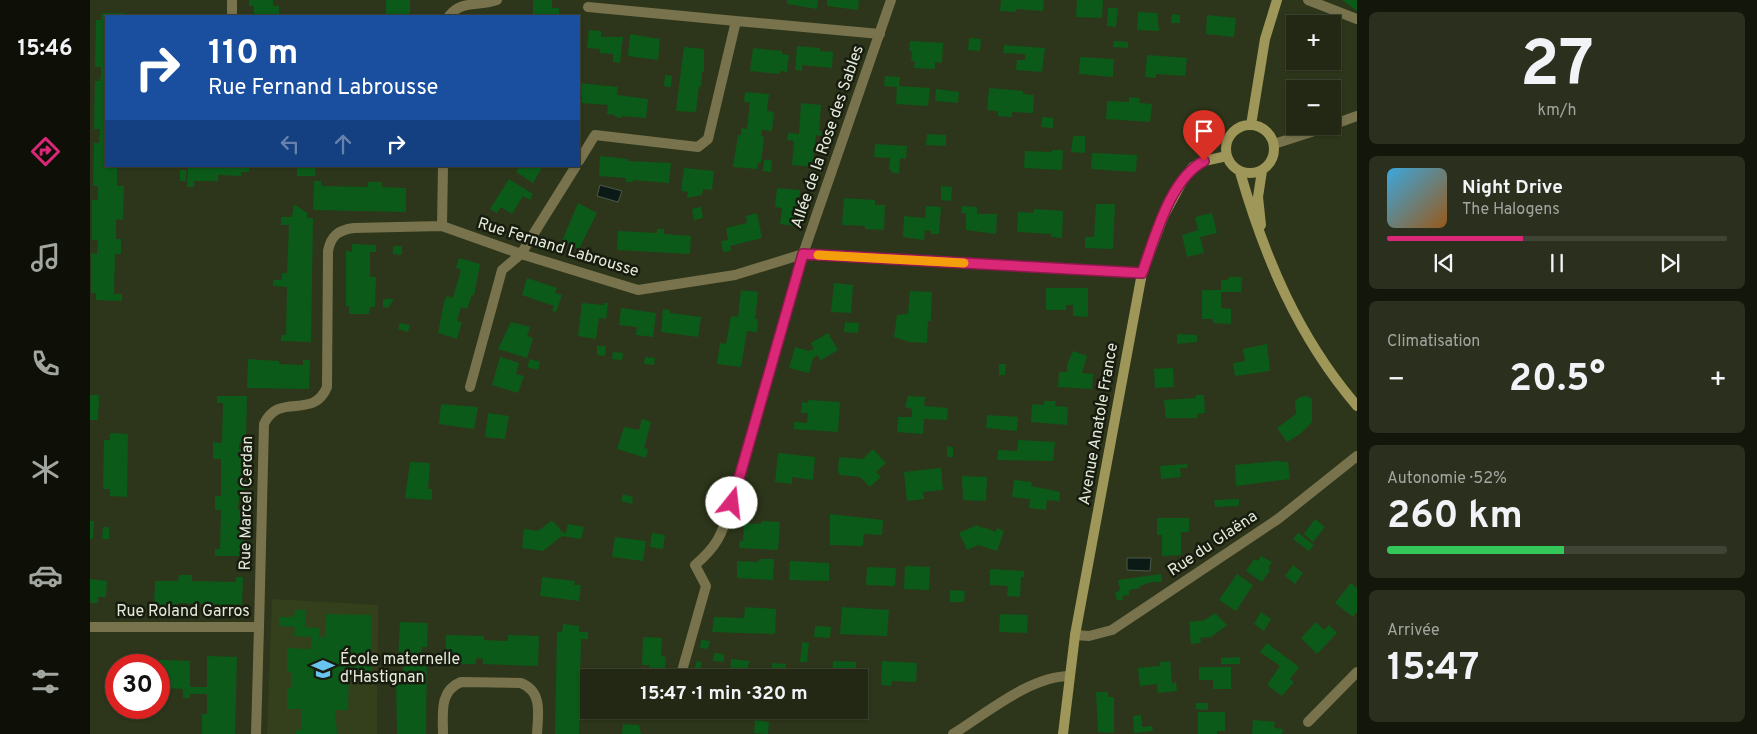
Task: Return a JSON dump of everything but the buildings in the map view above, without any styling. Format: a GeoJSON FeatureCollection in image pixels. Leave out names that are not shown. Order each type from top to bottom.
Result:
{"type":"FeatureCollection","features":[{"type":"Feature","properties":{"kind":"main road"},"geometry":{"type":"LineString","coordinates":[[1251,125],[1265,39],[1277,0]]}},
{"type":"Feature","properties":{"kind":"main road"},"geometry":{"type":"LineString","coordinates":[[1262,171],[1247,174],[1234,168],[1227,156],[1227,141],[1237,129],[1251,125],[1266,130],[1274,144],[1273,159],[1262,171],[1258,196],[1262,236]]}},
{"type":"Feature","properties":{"kind":"main road","name":"Avenue Anatole France"},"geometry":{"type":"LineString","coordinates":[[1063,734],[1075,635],[1142,273],[1164,214],[1184,178],[1193,167],[1204,161],[1227,156]]}},
{"type":"Feature","properties":{"kind":"main road"},"geometry":{"type":"LineString","coordinates":[[1240,172],[1271,264],[1293,314],[1336,380],[1357,406]]}},
{"type":"Feature","properties":{"kind":"street"},"geometry":{"type":"LineString","coordinates":[[232,0],[232,15]]}},
{"type":"Feature","properties":{"kind":"street"},"geometry":{"type":"LineString","coordinates":[[449,15],[453,8],[461,2],[497,0]]}},
{"type":"Feature","properties":{"kind":"street","name":"Allée de la Rose des Sables"},"geometry":{"type":"LineString","coordinates":[[683,669],[706,586],[696,565],[713,551],[732,503],[803,254],[891,0]]}},
{"type":"Feature","properties":{"kind":"street"},"geometry":{"type":"LineString","coordinates":[[1308,0],[1357,19]]}},
{"type":"Feature","properties":{"kind":"street"},"geometry":{"type":"LineString","coordinates":[[588,7],[880,34]]}},
{"type":"Feature","properties":{"kind":"street"},"geometry":{"type":"LineString","coordinates":[[580,159],[595,135],[698,147],[708,139],[736,21]]}},
{"type":"Feature","properties":{"kind":"street"},"geometry":{"type":"LineString","coordinates":[[1341,122],[1357,116]]}},
{"type":"Feature","properties":{"kind":"street"},"geometry":{"type":"LineString","coordinates":[[1274,144],[1302,135]]}},
{"type":"Feature","properties":{"kind":"street"},"geometry":{"type":"LineString","coordinates":[[442,226],[443,167]]}},
{"type":"Feature","properties":{"kind":"street"},"geometry":{"type":"LineString","coordinates":[[470,387],[502,270],[521,254],[575,167]]}},
{"type":"Feature","properties":{"kind":"street","name":"Rue Fernand Labrousse"},"geometry":{"type":"LineString","coordinates":[[442,226],[521,254],[638,290],[735,275],[803,254],[1142,273]]}},
{"type":"Feature","properties":{"kind":"street","name":"Rue Marcel Cerdan"},"geometry":{"type":"LineString","coordinates":[[259,627],[264,424],[274,410],[283,406],[305,406],[316,402],[323,396],[327,387],[328,251],[331,239],[344,230],[354,228],[442,226]]}},
{"type":"Feature","properties":{"kind":"street","name":"Rue du Glaëna"},"geometry":{"type":"LineString","coordinates":[[1075,635],[1089,636],[1112,630],[1278,519],[1357,456]]}},
{"type":"Feature","properties":{"kind":"street","name":"Rue Roland Garros"},"geometry":{"type":"LineString","coordinates":[[90,626],[259,627],[256,734]]}},
{"type":"Feature","properties":{"kind":"street"},"geometry":{"type":"LineString","coordinates":[[1308,722],[1357,672]]}},
{"type":"Feature","properties":{"kind":"street"},"geometry":{"type":"LineString","coordinates":[[953,734],[1027,688],[1054,676],[1070,676]]}},
{"type":"Feature","properties":{"kind":"street"},"geometry":{"type":"LineString","coordinates":[[443,734],[446,693],[452,686],[461,682],[471,682],[521,683],[528,686],[534,691],[538,699],[537,734]]}},
{"type":"Feature","properties":{"kind":"shaded area"},"geometry":{"type":"Polygon","coordinates":[[[600,185],[622,191],[618,202],[597,196],[600,185]]]}},
{"type":"Feature","properties":{"kind":"shaded area"},"geometry":{"type":"Polygon","coordinates":[[[1127,558],[1151,558],[1150,571],[1127,570],[1127,558]]]}},
{"type":"Feature","properties":{"kind":"shaded area","name":"École maternelle d'Hastignan"},"geometry":{"type":"Polygon","coordinates":[[[272,599],[378,605],[377,734],[267,734],[272,599]]]}},
{"type":"Feature","properties":{"kind":"slow traffic"},"geometry":{"type":"LineString","coordinates":[[818,255],[964,263]]}},
{"type":"Feature","properties":{"kind":"place","name":"École maternelle d'Hastignan"},"geometry":{"type":"Point","coordinates":[323,669]}},
{"type":"Feature","properties":{"kind":"route"},"geometry":{"type":"LineString","coordinates":[[732,503],[803,254],[1142,273],[1164,214],[1176,192],[1193,167],[1204,161]]}}]}
